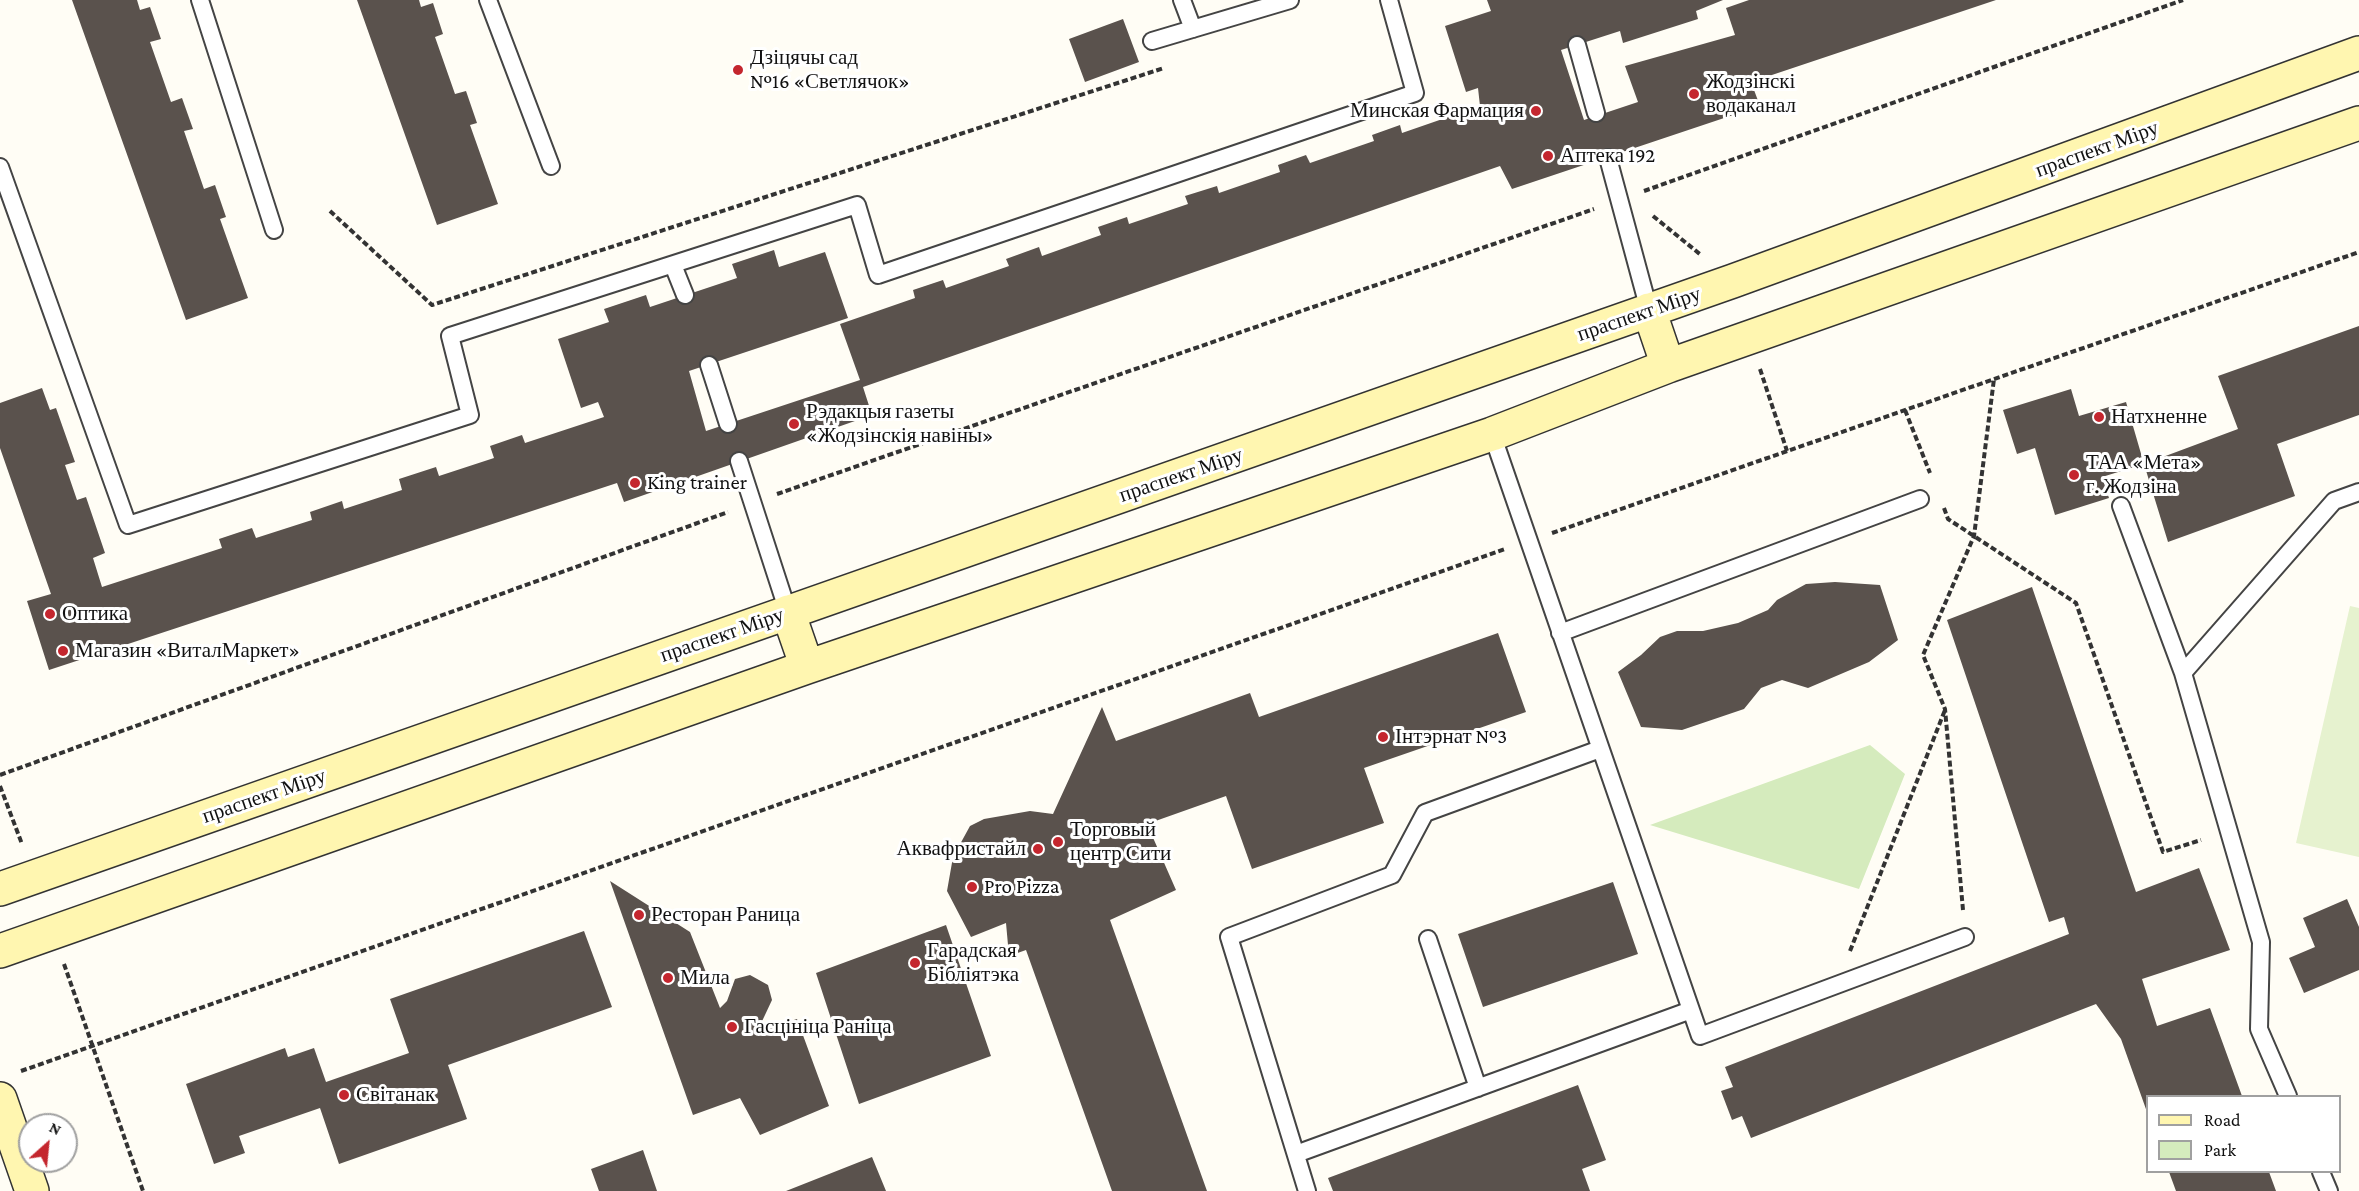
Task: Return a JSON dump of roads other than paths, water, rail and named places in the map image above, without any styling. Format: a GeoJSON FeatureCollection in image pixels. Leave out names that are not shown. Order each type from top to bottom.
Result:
{"type":"FeatureCollection","features":[{"type":"Feature","properties":{"kind":"main road","name":"праспект Міру"},"geometry":{"type":"LineString","coordinates":[[0,889],[1649,310],[2359,53]]}},
{"type":"Feature","properties":{"kind":"main road"},"geometry":{"type":"LineString","coordinates":[[0,951],[807,667],[1492,434],[1668,366],[2359,123]]}},
{"type":"Feature","properties":{"kind":"main road"},"geometry":{"type":"LineString","coordinates":[[1649,310],[1668,366]]}},
{"type":"Feature","properties":{"kind":"main road"},"geometry":{"type":"LineString","coordinates":[[788,612],[807,667]]}},
{"type":"Feature","properties":{"kind":"main road"},"geometry":{"type":"LineString","coordinates":[[5,1087],[32,1191]]}},
{"type":"Feature","properties":{"kind":"lane"},"geometry":{"type":"LineString","coordinates":[[200,0],[274,230]]}},
{"type":"Feature","properties":{"kind":"lane"},"geometry":{"type":"LineString","coordinates":[[489,0],[551,166]]}},
{"type":"Feature","properties":{"kind":"lane"},"geometry":{"type":"LineString","coordinates":[[1182,0],[1193,29]]}},
{"type":"Feature","properties":{"kind":"lane"},"geometry":{"type":"LineString","coordinates":[[1152,41],[1290,0]]}},
{"type":"Feature","properties":{"kind":"lane"},"geometry":{"type":"LineString","coordinates":[[0,167],[128,525],[470,414],[450,336],[857,205],[878,275],[1415,93],[1389,0]]}},
{"type":"Feature","properties":{"kind":"lane"},"geometry":{"type":"LineString","coordinates":[[1577,45],[1596,113]]}},
{"type":"Feature","properties":{"kind":"lane"},"geometry":{"type":"LineString","coordinates":[[1608,158],[1649,310]]}},
{"type":"Feature","properties":{"kind":"lane"},"geometry":{"type":"LineString","coordinates":[[673,264],[685,295]]}},
{"type":"Feature","properties":{"kind":"lane"},"geometry":{"type":"LineString","coordinates":[[709,365],[728,424]]}},
{"type":"Feature","properties":{"kind":"lane"},"geometry":{"type":"LineString","coordinates":[[1492,434],[1700,1036],[1965,938]]}},
{"type":"Feature","properties":{"kind":"lane"},"geometry":{"type":"LineString","coordinates":[[739,461],[788,612]]}},
{"type":"Feature","properties":{"kind":"lane"},"geometry":{"type":"LineString","coordinates":[[2183,673],[2334,501],[2359,492]]}},
{"type":"Feature","properties":{"kind":"lane"},"geometry":{"type":"LineString","coordinates":[[1560,633],[1920,499]]}},
{"type":"Feature","properties":{"kind":"lane"},"geometry":{"type":"LineString","coordinates":[[2121,506],[2183,673],[2261,942],[2259,1029],[2288,1095]]}},
{"type":"Feature","properties":{"kind":"lane"},"geometry":{"type":"LineString","coordinates":[[1307,1191],[1229,937],[1392,875],[1425,813],[1600,749]]}},
{"type":"Feature","properties":{"kind":"lane"},"geometry":{"type":"LineString","coordinates":[[1428,939],[1478,1088]]}},
{"type":"Feature","properties":{"kind":"lane"},"geometry":{"type":"LineString","coordinates":[[1296,1154],[1691,1010]]}},
{"type":"Feature","properties":{"kind":"lane"},"geometry":{"type":"LineString","coordinates":[[2321,1173],[2329,1191]]}},
{"type":"Feature","properties":{"kind":"place","name":"Дзіцячы сад №16 «Светлячок»"},"geometry":{"type":"Point","coordinates":[738,70]}},
{"type":"Feature","properties":{"kind":"place","name":"Жодзінскі водаканал"},"geometry":{"type":"Point","coordinates":[1694,94]}},
{"type":"Feature","properties":{"kind":"place","name":"Минская Фармация"},"geometry":{"type":"Point","coordinates":[1536,111]}},
{"type":"Feature","properties":{"kind":"place","name":"Аптека 192"},"geometry":{"type":"Point","coordinates":[1548,156]}},
{"type":"Feature","properties":{"kind":"place","name":"Натхненне"},"geometry":{"type":"Point","coordinates":[2099,417]}},
{"type":"Feature","properties":{"kind":"place","name":"Рэдакцыя газеты «Жодзінскія навіны»"},"geometry":{"type":"Point","coordinates":[794,424]}},
{"type":"Feature","properties":{"kind":"place","name":"ТАА «Мета» г. Жодзіна"},"geometry":{"type":"Point","coordinates":[2074,475]}},
{"type":"Feature","properties":{"kind":"place","name":"King trainer"},"geometry":{"type":"Point","coordinates":[635,483]}},
{"type":"Feature","properties":{"kind":"place","name":"Оптика"},"geometry":{"type":"Point","coordinates":[50,614]}},
{"type":"Feature","properties":{"kind":"place","name":"Магазин «ВиталМаркет»"},"geometry":{"type":"Point","coordinates":[63,651]}},
{"type":"Feature","properties":{"kind":"place","name":"Інтэрнат №3"},"geometry":{"type":"Point","coordinates":[1383,737]}},
{"type":"Feature","properties":{"kind":"place","name":"Торговый центр Сити"},"geometry":{"type":"Point","coordinates":[1058,842]}},
{"type":"Feature","properties":{"kind":"place","name":"Аквафристайл"},"geometry":{"type":"Point","coordinates":[1038,849]}},
{"type":"Feature","properties":{"kind":"place","name":"Pro Pizza"},"geometry":{"type":"Point","coordinates":[972,887]}},
{"type":"Feature","properties":{"kind":"place","name":"Ресторан Раница"},"geometry":{"type":"Point","coordinates":[639,915]}},
{"type":"Feature","properties":{"kind":"place","name":"Гарадская Бібліятэка"},"geometry":{"type":"Point","coordinates":[915,963]}},
{"type":"Feature","properties":{"kind":"place","name":"Мила"},"geometry":{"type":"Point","coordinates":[668,978]}},
{"type":"Feature","properties":{"kind":"place","name":"Гасцініца Раніца"},"geometry":{"type":"Point","coordinates":[732,1027]}},
{"type":"Feature","properties":{"kind":"place","name":"Світанак"},"geometry":{"type":"Point","coordinates":[344,1095]}}]}
